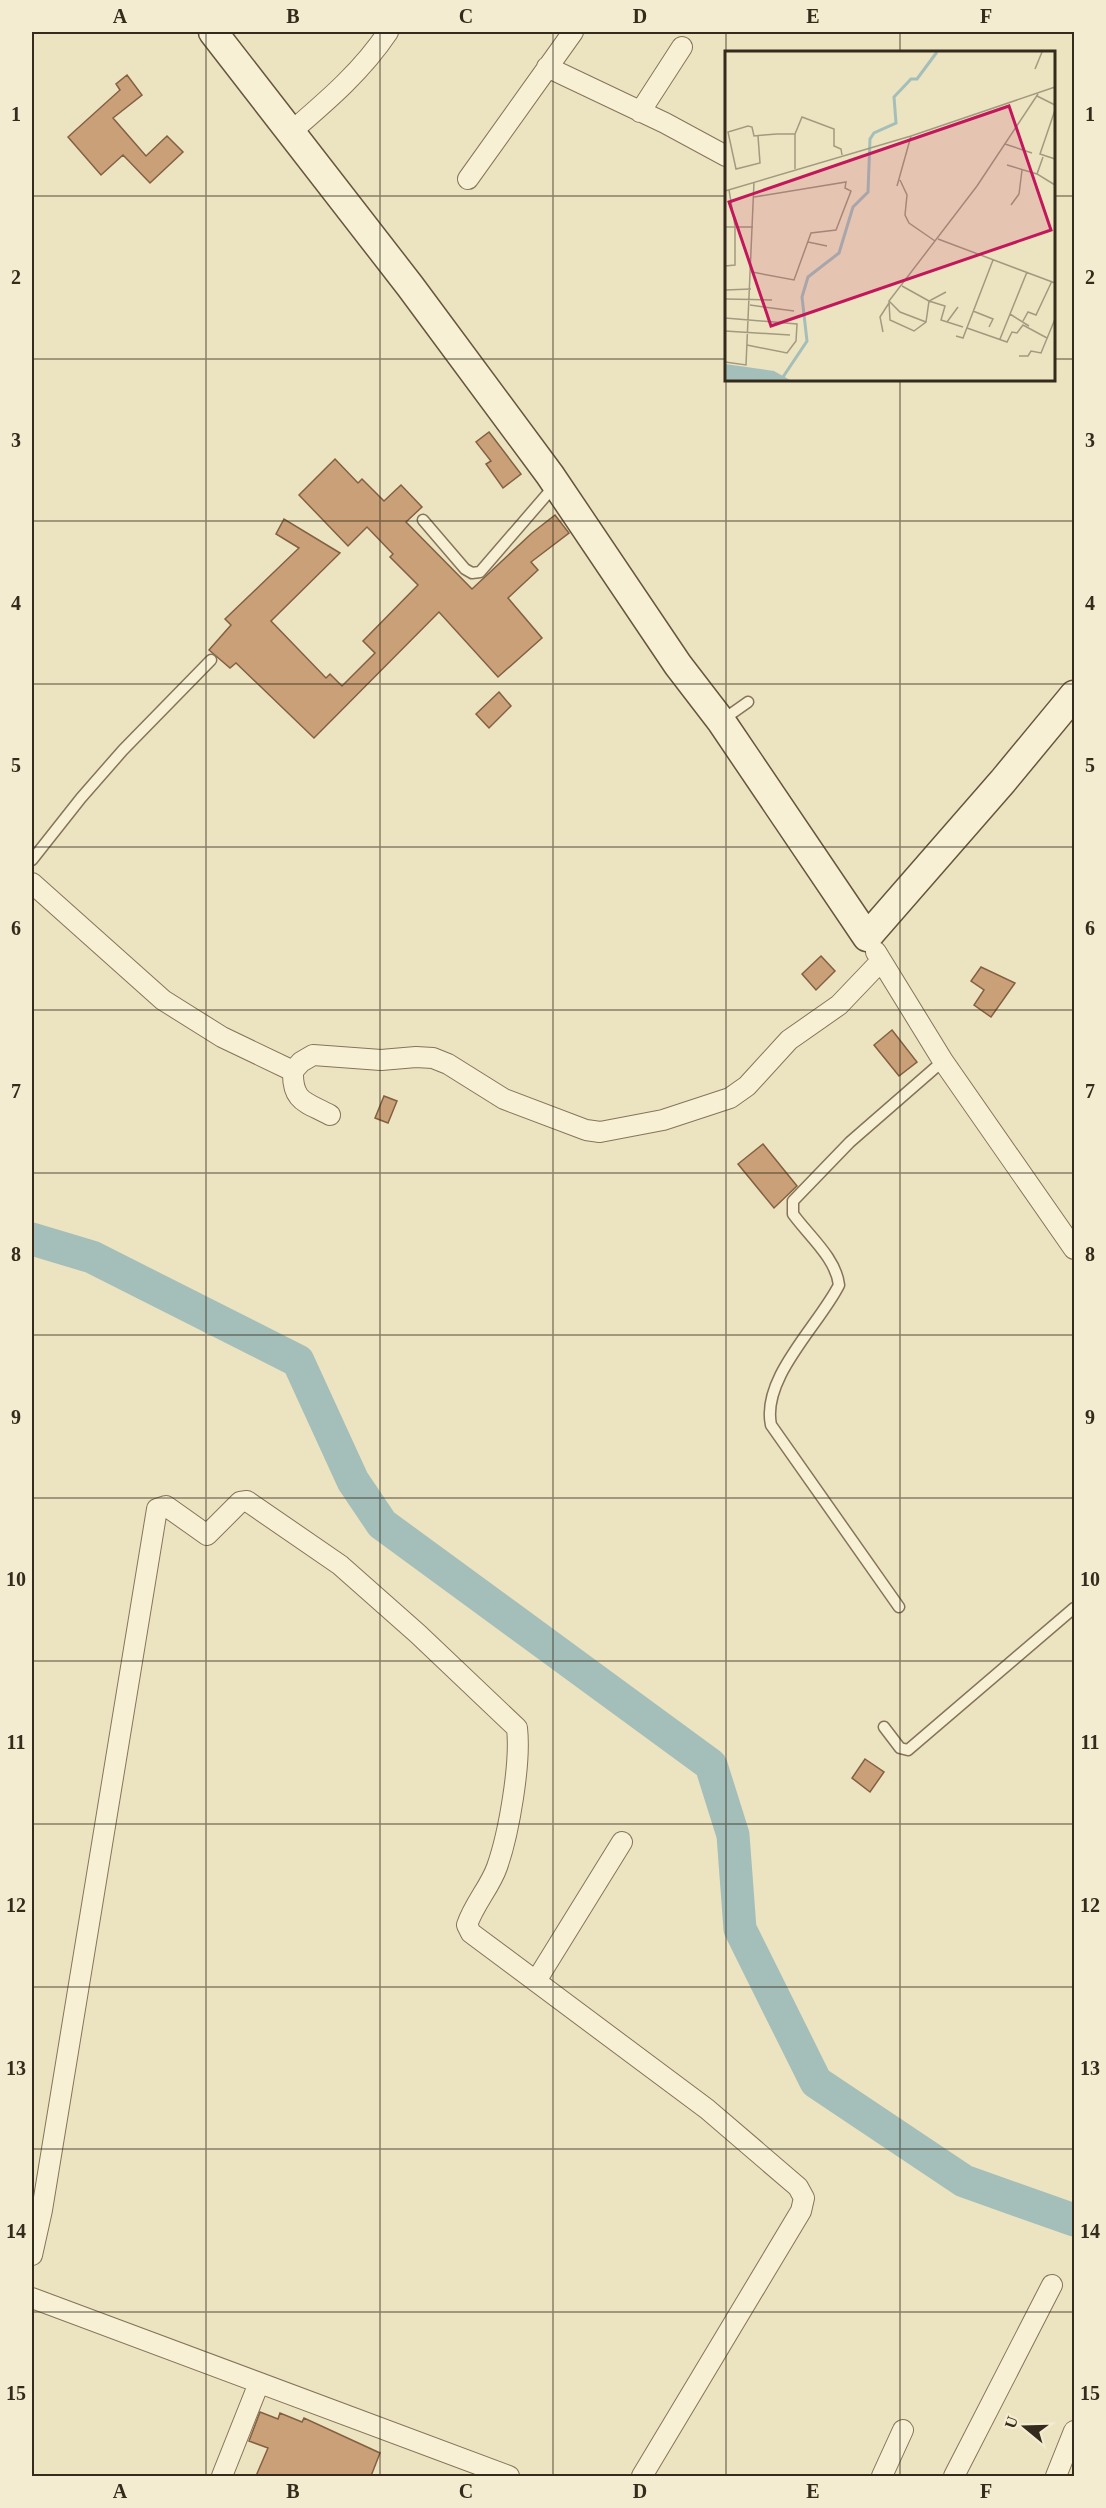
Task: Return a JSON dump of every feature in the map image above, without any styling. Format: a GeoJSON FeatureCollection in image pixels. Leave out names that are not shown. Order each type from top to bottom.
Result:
{"type":"FeatureCollection","features":[{"type":"Feature","properties":{"kind":"street"},"geometry":{"type":"LineString","coordinates":[[213,32],[410,285],[556,484],[678,665],[721,721],[867,937],[943,1061],[1074,1249]]}},
{"type":"Feature","properties":{"kind":"street"},"geometry":{"type":"LineString","coordinates":[[292,131],[347,84],[375,52],[388,32]]}},
{"type":"Feature","properties":{"kind":"street"},"geometry":{"type":"LineString","coordinates":[[468,178],[573,32]]}},
{"type":"Feature","properties":{"kind":"street"},"geometry":{"type":"LineString","coordinates":[[640,112],[682,47]]}},
{"type":"Feature","properties":{"kind":"street"},"geometry":{"type":"LineString","coordinates":[[547,67],[725,155]]}},
{"type":"Feature","properties":{"kind":"street"},"geometry":{"type":"LineString","coordinates":[[867,937],[995,790],[1074,694]]}},
{"type":"Feature","properties":{"kind":"street"},"geometry":{"type":"LineString","coordinates":[[32,884],[163,1000],[222,1037],[293,1071]]}},
{"type":"Feature","properties":{"kind":"street"},"geometry":{"type":"LineString","coordinates":[[330,1115],[298,1097],[293,1087],[293,1071],[301,1062],[313,1055],[381,1060],[433,1058],[448,1064],[504,1098],[586,1130],[600,1132],[663,1120],[730,1098],[747,1086],[784,1044],[839,1005],[881,962]]}},
{"type":"Feature","properties":{"kind":"street"},"geometry":{"type":"LineString","coordinates":[[32,2255],[42,2210],[156,1515],[161,1506],[166,1506],[202,1534],[207,1535],[240,1502],[247,1501],[255,1504],[340,1565],[418,1634],[517,1728],[514,1785],[501,1850],[496,1868],[467,1925],[471,1933],[707,2109],[798,2187],[804,2198],[801,2211],[642,2476]]}},
{"type":"Feature","properties":{"kind":"street"},"geometry":{"type":"LineString","coordinates":[[536,1982],[622,1842]]}},
{"type":"Feature","properties":{"kind":"street"},"geometry":{"type":"LineString","coordinates":[[954,2476],[1052,2285]]}},
{"type":"Feature","properties":{"kind":"street"},"geometry":{"type":"LineString","coordinates":[[32,2298],[510,2476]]}},
{"type":"Feature","properties":{"kind":"street"},"geometry":{"type":"LineString","coordinates":[[222,2476],[259,2383]]}},
{"type":"Feature","properties":{"kind":"street"},"geometry":{"type":"LineString","coordinates":[[882,2476],[903,2430]]}},
{"type":"Feature","properties":{"kind":"street"},"geometry":{"type":"LineString","coordinates":[[1056,2476],[1074,2431]]}},
{"type":"Feature","properties":{"kind":"lane"},"geometry":{"type":"LineString","coordinates":[[423,520],[465,569],[472,573],[480,572],[556,484]]}},
{"type":"Feature","properties":{"kind":"lane"},"geometry":{"type":"LineString","coordinates":[[32,860],[123,750],[212,660]]}},
{"type":"Feature","properties":{"kind":"lane"},"geometry":{"type":"LineString","coordinates":[[721,721],[748,702]]}},
{"type":"Feature","properties":{"kind":"lane"},"geometry":{"type":"LineString","coordinates":[[899,1607],[771,1425],[769,1412],[776,1385],[839,1285],[838,1274],[833,1264],[792,1214],[793,1201],[850,1142],[943,1061]]}},
{"type":"Feature","properties":{"kind":"lane"},"geometry":{"type":"LineString","coordinates":[[884,1727],[900,1748],[908,1750],[1074,1608]]}},
{"type":"Feature","properties":{"kind":"building"},"geometry":{"type":"Polygon","coordinates":[[[127,75],[142,95],[113,118],[146,156],[167,136],[183,152],[150,183],[123,155],[101,175],[68,137],[120,90],[116,84],[127,75]]]}},
{"type":"Feature","properties":{"kind":"building"},"geometry":{"type":"Polygon","coordinates":[[[489,432],[521,474],[503,488],[486,464],[491,461],[476,442],[489,432]]]}},
{"type":"Feature","properties":{"kind":"building"},"geometry":{"type":"Polygon","coordinates":[[[335,459],[358,483],[362,479],[384,501],[401,485],[422,507],[406,522],[472,589],[532,533],[555,515],[569,533],[531,562],[538,570],[508,598],[542,638],[498,677],[439,612],[314,738],[236,663],[230,668],[209,650],[231,625],[225,619],[299,548],[276,534],[284,519],[340,553],[271,621],[326,678],[330,674],[342,686],[375,653],[363,641],[418,585],[390,557],[393,554],[367,527],[348,546],[299,495],[335,459]]]}},
{"type":"Feature","properties":{"kind":"building"},"geometry":{"type":"Polygon","coordinates":[[[499,692],[511,706],[489,728],[476,714],[499,692]]]}},
{"type":"Feature","properties":{"kind":"building"},"geometry":{"type":"Polygon","coordinates":[[[821,956],[835,971],[816,990],[802,974],[821,956]]]}},
{"type":"Feature","properties":{"kind":"building"},"geometry":{"type":"Polygon","coordinates":[[[981,967],[1015,983],[991,1017],[974,1005],[984,990],[971,981],[981,967]]]}},
{"type":"Feature","properties":{"kind":"building"},"geometry":{"type":"Polygon","coordinates":[[[892,1030],[917,1062],[899,1076],[874,1045],[892,1030]]]}},
{"type":"Feature","properties":{"kind":"building"},"geometry":{"type":"Polygon","coordinates":[[[384,1096],[397,1101],[388,1123],[375,1118],[384,1096]]]}},
{"type":"Feature","properties":{"kind":"building"},"geometry":{"type":"Polygon","coordinates":[[[763,1144],[797,1186],[774,1208],[738,1164],[763,1144]]]}},
{"type":"Feature","properties":{"kind":"building"},"geometry":{"type":"Polygon","coordinates":[[[865,1759],[884,1772],[870,1792],[852,1778],[865,1759]]]}},
{"type":"Feature","properties":{"kind":"building"},"geometry":{"type":"Polygon","coordinates":[[[260,2412],[278,2419],[280,2413],[302,2422],[304,2418],[380,2453],[371,2476],[256,2476],[268,2448],[249,2441],[260,2412]]]}},
{"type":"Feature","properties":{"kind":"waterway"},"geometry":{"type":"LineString","coordinates":[[32,1239],[92,1257],[298,1361],[353,1481],[382,1524],[711,1765],[733,1835],[740,1929],[816,2082],[964,2181],[1074,2220]]}}]}
